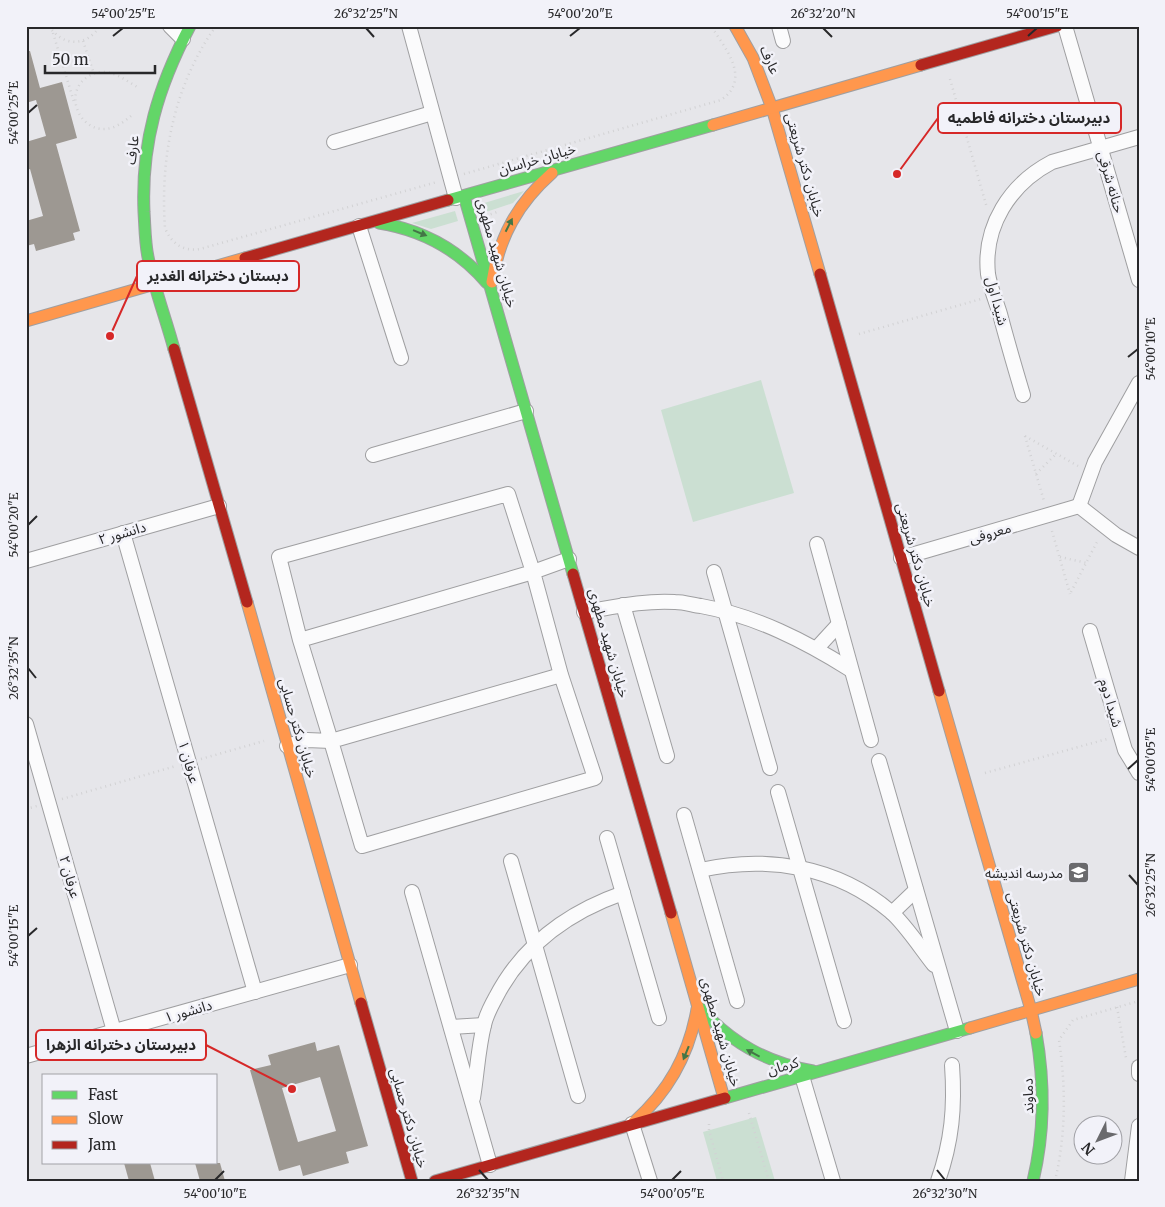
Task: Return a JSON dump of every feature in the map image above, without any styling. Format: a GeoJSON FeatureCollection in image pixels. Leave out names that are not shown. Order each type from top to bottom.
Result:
{"type":"FeatureCollection","features":[{"type":"Feature","properties":{"kind":"street"},"geometry":{"type":"LineString","coordinates":[[170,26],[183,39]]}},
{"type":"Feature","properties":{"kind":"street","name":"عارف"},"geometry":{"type":"LineString","coordinates":[[155,284],[144,230],[143,202],[146,148],[158,95],[190,26]]}},
{"type":"Feature","properties":{"kind":"street"},"geometry":{"type":"LineString","coordinates":[[409,26],[450,178],[460,197]]}},
{"type":"Feature","properties":{"kind":"street","name":"عارف"},"geometry":{"type":"LineString","coordinates":[[735,26],[754,58],[772,108]]}},
{"type":"Feature","properties":{"kind":"street"},"geometry":{"type":"LineString","coordinates":[[779,26],[784,41]]}},
{"type":"Feature","properties":{"kind":"street","name":"خیابان خراسان"},"geometry":{"type":"LineString","coordinates":[[26,321],[1057,26]]}},
{"type":"Feature","properties":{"kind":"street","name":"حنانه شرقی"},"geometry":{"type":"LineString","coordinates":[[1066,26],[1139,280]]}},
{"type":"Feature","properties":{"kind":"street","name":"خیابان دکتر شریعتی"},"geometry":{"type":"LineString","coordinates":[[772,108],[1030,1010]]}},
{"type":"Feature","properties":{"kind":"street"},"geometry":{"type":"LineString","coordinates":[[334,142],[432,113]]}},
{"type":"Feature","properties":{"kind":"street","name":"شیدا اول"},"geometry":{"type":"LineString","coordinates":[[1023,395],[989,276],[988,254],[991,234],[1002,208],[1009,197],[1028,177],[1052,162],[1139,137]]}},
{"type":"Feature","properties":{"kind":"street"},"geometry":{"type":"LineString","coordinates":[[491,288],[497,253],[510,221],[526,198],[556,169]]}},
{"type":"Feature","properties":{"kind":"street","name":"خیابان شهید مطهری"},"geometry":{"type":"LineString","coordinates":[[460,197],[491,288],[724,1098]]}},
{"type":"Feature","properties":{"kind":"street"},"geometry":{"type":"LineString","coordinates":[[401,358],[366,224],[386,223],[414,230],[439,242],[468,262],[491,288]]}},
{"type":"Feature","properties":{"kind":"street","name":"خیابان دکتر حسابی"},"geometry":{"type":"LineString","coordinates":[[155,284],[412,1181]]}},
{"type":"Feature","properties":{"kind":"street"},"geometry":{"type":"LineString","coordinates":[[1139,383],[1095,462],[1079,506],[1116,535],[1139,548]]}},
{"type":"Feature","properties":{"kind":"street"},"geometry":{"type":"LineString","coordinates":[[373,456],[526,410]]}},
{"type":"Feature","properties":{"kind":"street"},"geometry":{"type":"LineString","coordinates":[[508,494],[533,572],[561,675],[594,778],[362,846],[300,640],[279,557],[508,494]]}},
{"type":"Feature","properties":{"kind":"street","name":"دانشور ۲"},"geometry":{"type":"LineString","coordinates":[[26,561],[218,506]]}},
{"type":"Feature","properties":{"kind":"street","name":"معروفی"},"geometry":{"type":"LineString","coordinates":[[901,558],[1079,506]]}},
{"type":"Feature","properties":{"kind":"street","name":"عرفان ۱"},"geometry":{"type":"LineString","coordinates":[[123,533],[255,992]]}},
{"type":"Feature","properties":{"kind":"street"},"geometry":{"type":"LineString","coordinates":[[817,544],[871,740]]}},
{"type":"Feature","properties":{"kind":"street"},"geometry":{"type":"LineString","coordinates":[[300,640],[533,572],[569,559]]}},
{"type":"Feature","properties":{"kind":"street"},"geometry":{"type":"LineString","coordinates":[[714,572],[770,768]]}},
{"type":"Feature","properties":{"kind":"street"},"geometry":{"type":"LineString","coordinates":[[584,612],[623,605],[675,602],[725,610],[788,634],[817,648],[851,670]]}},
{"type":"Feature","properties":{"kind":"street"},"geometry":{"type":"LineString","coordinates":[[623,605],[667,756]]}},
{"type":"Feature","properties":{"kind":"street"},"geometry":{"type":"LineString","coordinates":[[817,648],[839,624]]}},
{"type":"Feature","properties":{"kind":"street","name":"شیدا دوم"},"geometry":{"type":"LineString","coordinates":[[1090,631],[1125,750],[1139,773]]}},
{"type":"Feature","properties":{"kind":"street"},"geometry":{"type":"LineString","coordinates":[[287,746],[307,740],[331,741],[561,675]]}},
{"type":"Feature","properties":{"kind":"street","name":"عرفان ۲"},"geometry":{"type":"LineString","coordinates":[[26,724],[114,1031]]}},
{"type":"Feature","properties":{"kind":"street"},"geometry":{"type":"LineString","coordinates":[[879,761],[957,1031]]}},
{"type":"Feature","properties":{"kind":"street"},"geometry":{"type":"LineString","coordinates":[[778,792],[844,1021]]}},
{"type":"Feature","properties":{"kind":"street"},"geometry":{"type":"LineString","coordinates":[[684,815],[737,1001]]}},
{"type":"Feature","properties":{"kind":"street"},"geometry":{"type":"LineString","coordinates":[[607,838],[659,1018]]}},
{"type":"Feature","properties":{"kind":"street"},"geometry":{"type":"LineString","coordinates":[[511,861],[578,1096]]}},
{"type":"Feature","properties":{"kind":"street"},"geometry":{"type":"LineString","coordinates":[[700,870],[746,863],[780,864],[800,867],[840,880],[864,893],[892,913],[939,970]]}},
{"type":"Feature","properties":{"kind":"street"},"geometry":{"type":"LineString","coordinates":[[892,913],[916,890]]}},
{"type":"Feature","properties":{"kind":"street"},"geometry":{"type":"LineString","coordinates":[[412,892],[490,1165]]}},
{"type":"Feature","properties":{"kind":"street"},"geometry":{"type":"LineString","coordinates":[[472,1103],[484,1025],[491,1007],[510,974],[534,945],[572,915],[623,893]]}},
{"type":"Feature","properties":{"kind":"street","name":"دانشور ۱"},"geometry":{"type":"LineString","coordinates":[[26,1056],[350,965]]}},
{"type":"Feature","properties":{"kind":"street","name":"کرمان"},"geometry":{"type":"LineString","coordinates":[[435,1181],[1139,979]]}},
{"type":"Feature","properties":{"kind":"street"},"geometry":{"type":"LineString","coordinates":[[698,1006],[721,1031],[750,1051],[789,1067],[816,1072]]}},
{"type":"Feature","properties":{"kind":"street"},"geometry":{"type":"LineString","coordinates":[[650,1181],[632,1124],[657,1100],[677,1072],[691,1040],[698,1006]]}},
{"type":"Feature","properties":{"kind":"street","name":"دماوند"},"geometry":{"type":"LineString","coordinates":[[1030,1010],[1038,1039],[1044,1093],[1040,1147],[1033,1181]]}},
{"type":"Feature","properties":{"kind":"street"},"geometry":{"type":"LineString","coordinates":[[451,1027],[484,1025]]}},
{"type":"Feature","properties":{"kind":"street"},"geometry":{"type":"LineString","coordinates":[[938,1181],[951,1136],[953,1112],[952,1066]]}},
{"type":"Feature","properties":{"kind":"street"},"geometry":{"type":"LineString","coordinates":[[1138,1067],[1139,1074]]}},
{"type":"Feature","properties":{"kind":"street"},"geometry":{"type":"LineString","coordinates":[[802,1076],[833,1181]]}},
{"type":"Feature","properties":{"kind":"street"},"geometry":{"type":"LineString","coordinates":[[1132,1181],[1139,1126]]}},
{"type":"Feature","properties":{"kind":"path"},"geometry":{"type":"LineString","coordinates":[[49,26],[53,33],[76,108],[86,123],[94,128],[112,128],[131,116]]}},
{"type":"Feature","properties":{"kind":"path"},"geometry":{"type":"LineString","coordinates":[[53,33],[67,41],[83,41],[91,37],[100,26]]}},
{"type":"Feature","properties":{"kind":"path"},"geometry":{"type":"LineString","coordinates":[[216,26],[198,55],[187,78],[174,118],[167,151],[164,177],[165,228],[178,245],[188,250],[200,249],[721,100],[733,87],[736,74],[735,68],[723,45],[710,26]]}},
{"type":"Feature","properties":{"kind":"path"},"geometry":{"type":"LineString","coordinates":[[83,41],[94,74]]}},
{"type":"Feature","properties":{"kind":"path"},"geometry":{"type":"LineString","coordinates":[[76,108],[74,100],[80,84],[94,74],[112,73],[139,88]]}},
{"type":"Feature","properties":{"kind":"path"},"geometry":{"type":"LineString","coordinates":[[950,78],[988,209]]}},
{"type":"Feature","properties":{"kind":"path"},"geometry":{"type":"LineString","coordinates":[[859,334],[982,298]]}},
{"type":"Feature","properties":{"kind":"path"},"geometry":{"type":"LineString","coordinates":[[1044,502],[1025,436],[1078,466]]}},
{"type":"Feature","properties":{"kind":"path"},"geometry":{"type":"LineString","coordinates":[[1036,474],[1056,454]]}},
{"type":"Feature","properties":{"kind":"path"},"geometry":{"type":"LineString","coordinates":[[1052,531],[1070,594],[1098,540]]}},
{"type":"Feature","properties":{"kind":"path"},"geometry":{"type":"LineString","coordinates":[[1060,558],[1086,563]]}},
{"type":"Feature","properties":{"kind":"path"},"geometry":{"type":"LineString","coordinates":[[984,772],[1109,738]]}},
{"type":"Feature","properties":{"kind":"path"},"geometry":{"type":"LineString","coordinates":[[200,759],[264,741]]}},
{"type":"Feature","properties":{"kind":"path"},"geometry":{"type":"LineString","coordinates":[[60,800],[178,766]]}},
{"type":"Feature","properties":{"kind":"path"},"geometry":{"type":"LineString","coordinates":[[26,809],[38,806]]}},
{"type":"Feature","properties":{"kind":"path"},"geometry":{"type":"LineString","coordinates":[[1055,1181],[1064,1122],[1064,1093],[1059,1040],[1073,1020],[1139,1001]]}},
{"type":"Feature","properties":{"kind":"path"},"geometry":{"type":"LineString","coordinates":[[1117,1007],[1126,1058]]}},
{"type":"Feature","properties":{"kind":"path"},"geometry":{"type":"LineString","coordinates":[[749,1113],[769,1181]]}},
{"type":"Feature","properties":{"kind":"path"},"geometry":{"type":"LineString","coordinates":[[709,1124],[723,1181]]}},
{"type":"Feature","properties":{"kind":"green space"},"geometry":{"type":"Polygon","coordinates":[[[524,191],[513,203],[483,213],[481,204],[524,191]]]}},
{"type":"Feature","properties":{"kind":"green space"},"geometry":{"type":"Polygon","coordinates":[[[455,211],[458,221],[431,229],[412,223],[455,211]]]}},
{"type":"Feature","properties":{"kind":"green space"},"geometry":{"type":"Polygon","coordinates":[[[761,380],[794,493],[693,522],[661,410],[761,380]]]}},
{"type":"Feature","properties":{"kind":"green space"},"geometry":{"type":"Polygon","coordinates":[[[756,1117],[775,1181],[717,1181],[703,1132],[756,1117]]]}},
{"type":"Feature","properties":{"kind":"building"},"geometry":{"type":"Polygon","coordinates":[[[26,51],[30,51],[40,88],[62,82],[77,138],[56,144],[80,231],[73,233],[75,240],[36,251],[34,244],[26,246],[26,221],[43,216],[30,169],[26,170],[26,142],[46,136],[36,100],[26,103],[26,51]]]}},
{"type":"Feature","properties":{"kind":"building"},"geometry":{"type":"Polygon","coordinates":[[[315,1042],[317,1051],[339,1045],[368,1146],[346,1152],[349,1163],[303,1176],[300,1165],[279,1171],[250,1070],[271,1065],[268,1055],[315,1042]],[[320,1077],[282,1088],[298,1142],[336,1131],[320,1077]]]}},
{"type":"Feature","properties":{"kind":"building"},"geometry":{"type":"Polygon","coordinates":[[[220,1163],[225,1181],[200,1181],[195,1164],[220,1163]]]}},
{"type":"Feature","properties":{"kind":"building"},"geometry":{"type":"Polygon","coordinates":[[[124,1164],[150,1164],[155,1181],[129,1181],[124,1164]]]}},
{"type":"Feature","properties":{"kind":"traffic: fast"},"geometry":{"type":"LineString","coordinates":[[174,349],[153,280],[146,246],[144,212],[145,162],[154,116],[161,93],[190,26]]}},
{"type":"Feature","properties":{"kind":"traffic: fast"},"geometry":{"type":"LineString","coordinates":[[448,200],[713,125]]}},
{"type":"Feature","properties":{"kind":"traffic: fast"},"geometry":{"type":"LineString","coordinates":[[464,196],[573,574]]}},
{"type":"Feature","properties":{"kind":"traffic: fast"},"geometry":{"type":"LineString","coordinates":[[379,223],[395,226],[439,243],[464,260],[487,283]]}},
{"type":"Feature","properties":{"kind":"traffic: fast"},"geometry":{"type":"LineString","coordinates":[[700,1008],[724,1031],[751,1050],[780,1063],[813,1071]]}},
{"type":"Feature","properties":{"kind":"traffic: fast"},"geometry":{"type":"LineString","coordinates":[[725,1098],[970,1028]]}},
{"type":"Feature","properties":{"kind":"traffic: fast"},"geometry":{"type":"LineString","coordinates":[[1033,1181],[1042,1126],[1041,1071],[1036,1033]]}},
{"type":"Feature","properties":{"kind":"traffic: slow"},"geometry":{"type":"LineString","coordinates":[[735,26],[753,58],[772,108],[820,274]]}},
{"type":"Feature","properties":{"kind":"traffic: slow"},"geometry":{"type":"LineString","coordinates":[[713,125],[921,65]]}},
{"type":"Feature","properties":{"kind":"traffic: slow"},"geometry":{"type":"LineString","coordinates":[[492,282],[500,250],[512,222],[529,196],[552,173]]}},
{"type":"Feature","properties":{"kind":"traffic: slow"},"geometry":{"type":"LineString","coordinates":[[26,321],[245,258]]}},
{"type":"Feature","properties":{"kind":"traffic: slow"},"geometry":{"type":"LineString","coordinates":[[247,602],[361,1003]]}},
{"type":"Feature","properties":{"kind":"traffic: slow"},"geometry":{"type":"LineString","coordinates":[[939,691],[1036,1033]]}},
{"type":"Feature","properties":{"kind":"traffic: slow"},"geometry":{"type":"LineString","coordinates":[[671,913],[724,1098]]}},
{"type":"Feature","properties":{"kind":"traffic: slow"},"geometry":{"type":"LineString","coordinates":[[970,1028],[1139,979]]}},
{"type":"Feature","properties":{"kind":"traffic: slow"},"geometry":{"type":"LineString","coordinates":[[634,1122],[657,1098],[676,1071],[689,1042],[697,1009]]}},
{"type":"Feature","properties":{"kind":"traffic: jam"},"geometry":{"type":"LineString","coordinates":[[921,65],[1057,26]]}},
{"type":"Feature","properties":{"kind":"traffic: jam"},"geometry":{"type":"LineString","coordinates":[[245,258],[448,200]]}},
{"type":"Feature","properties":{"kind":"traffic: jam"},"geometry":{"type":"LineString","coordinates":[[820,274],[939,691]]}},
{"type":"Feature","properties":{"kind":"traffic: jam"},"geometry":{"type":"LineString","coordinates":[[174,349],[247,602]]}},
{"type":"Feature","properties":{"kind":"traffic: jam"},"geometry":{"type":"LineString","coordinates":[[573,574],[671,913]]}},
{"type":"Feature","properties":{"kind":"traffic: jam"},"geometry":{"type":"LineString","coordinates":[[361,1003],[412,1181]]}},
{"type":"Feature","properties":{"kind":"traffic: jam"},"geometry":{"type":"LineString","coordinates":[[435,1181],[725,1098]]}},
{"type":"Feature","properties":{"kind":"place","name":"دبیرستان دخترانه فاطمیه"},"geometry":{"type":"Point","coordinates":[897,174]}},
{"type":"Feature","properties":{"kind":"place","name":"دبستان دخترانه الغدیر"},"geometry":{"type":"Point","coordinates":[110,336]}},
{"type":"Feature","properties":{"kind":"place","name":"مدرسه اندیشه"},"geometry":{"type":"Point","coordinates":[1079,873]}},
{"type":"Feature","properties":{"kind":"place","name":"دبیرستان دخترانه الزهرا"},"geometry":{"type":"Point","coordinates":[292,1089]}}]}
